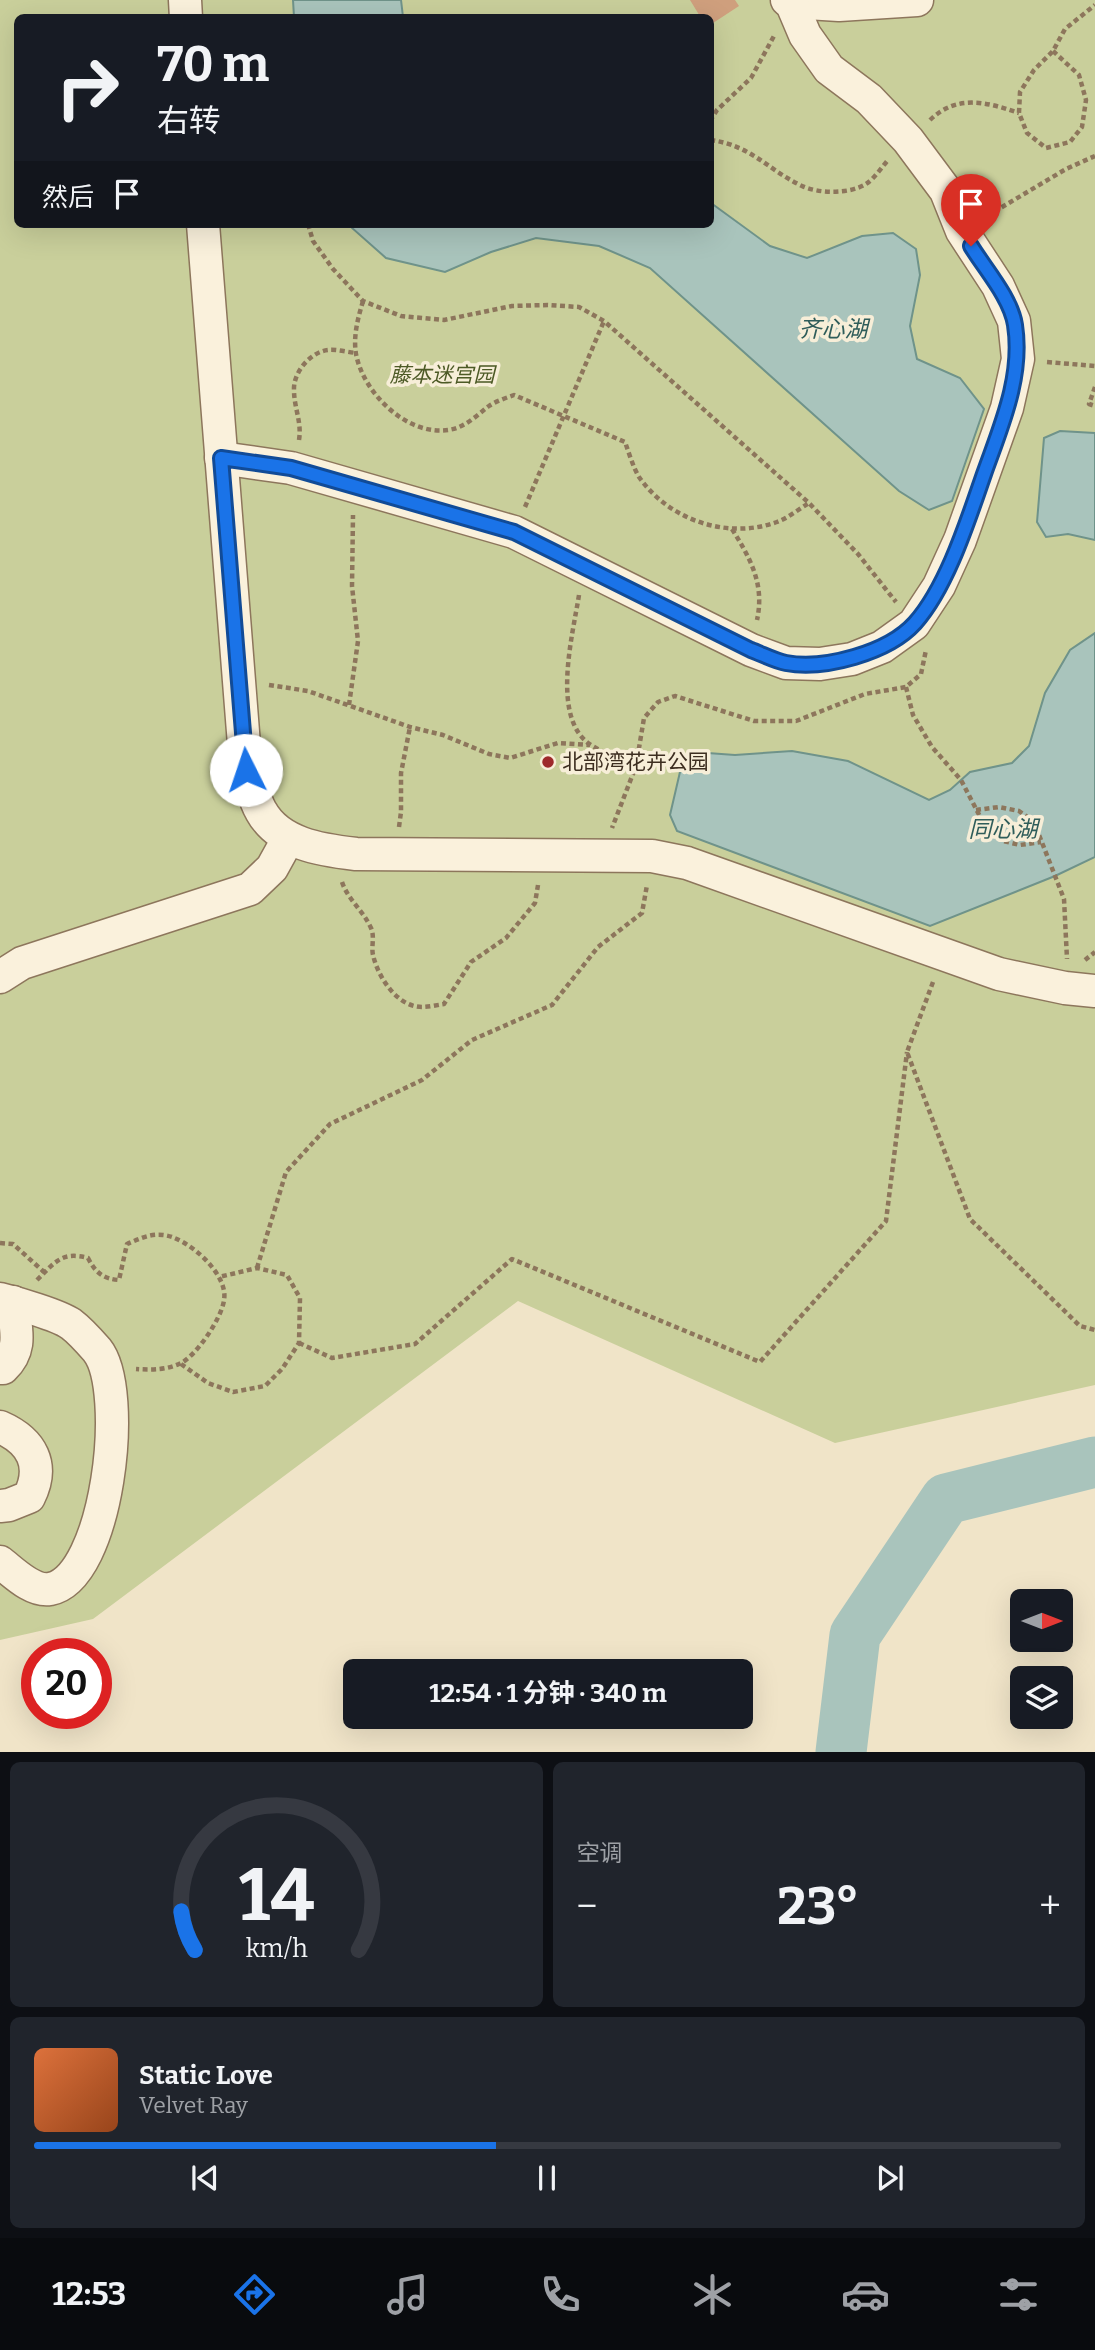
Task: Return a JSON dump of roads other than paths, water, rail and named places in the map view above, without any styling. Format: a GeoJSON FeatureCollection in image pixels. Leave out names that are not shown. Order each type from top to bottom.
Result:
{"type":"FeatureCollection","features":[{"type":"Feature","properties":{"kind":"lane"},"geometry":{"type":"LineString","coordinates":[[221,458],[291,468],[514,532],[751,650],[786,663],[820,664],[852,659],[882,647],[914,624],[939,586],[960,540],[1007,408],[1018,359],[1014,321],[998,286],[962,231],[946,191],[908,140],[869,99],[829,69],[805,35],[789,1],[839,5],[918,0]]}},
{"type":"Feature","properties":{"kind":"lane"},"geometry":{"type":"LineString","coordinates":[[203,228],[246,770],[261,812],[288,839],[332,852],[652,856],[687,863],[999,974],[1080,989]]}},
{"type":"Feature","properties":{"kind":"lane"},"geometry":{"type":"LineString","coordinates":[[0,977],[22,963],[250,889],[272,868],[288,839]]}},
{"type":"Feature","properties":{"kind":"lane"},"geometry":{"type":"LineString","coordinates":[[0,1562],[34,1587],[50,1589],[70,1579],[89,1547],[106,1494],[113,1420],[110,1382],[99,1352],[70,1323],[6,1301]]}},
{"type":"Feature","properties":{"kind":"lane"},"geometry":{"type":"LineString","coordinates":[[0,1368],[15,1357],[17,1343],[6,1301]]}},
{"type":"Feature","properties":{"kind":"lane"},"geometry":{"type":"LineString","coordinates":[[0,1427],[18,1435],[34,1455],[36,1482],[29,1497],[0,1506]]}},
{"type":"Feature","properties":{"kind":"water"},"geometry":{"type":"Polygon","coordinates":[[[293,0],[401,0],[403,14],[294,14],[293,0]]]}},
{"type":"Feature","properties":{"kind":"water","name":"齐心湖"},"geometry":{"type":"Polygon","coordinates":[[[714,205],[770,246],[807,258],[862,236],[893,233],[916,249],[920,275],[910,326],[917,359],[960,378],[984,409],[952,501],[929,510],[899,491],[650,268],[599,246],[536,238],[491,252],[445,272],[386,258],[352,228],[714,228],[714,205]]]}},
{"type":"Feature","properties":{"kind":"water"},"geometry":{"type":"Polygon","coordinates":[[[1060,431],[1095,433],[1095,540],[1068,534],[1046,537],[1037,522],[1044,438],[1060,431]]]}},
{"type":"Feature","properties":{"kind":"water","name":"同心湖"},"geometry":{"type":"Polygon","coordinates":[[[1095,633],[1095,857],[1055,876],[930,926],[677,831],[670,815],[683,759],[694,752],[735,755],[792,751],[848,761],[929,800],[950,790],[970,772],[1012,763],[1029,746],[1045,693],[1070,650],[1095,633]]]}},
{"type":"Feature","properties":{"kind":"waterway"},"geometry":{"type":"LineString","coordinates":[[841,1752],[855,1635],[946,1499],[1095,1462]]}},
{"type":"Feature","properties":{"kind":"place","name":"北部湾花卉公园"},"geometry":{"type":"Point","coordinates":[548,762]}},
{"type":"Feature","properties":{"kind":"park label","name":"藤本迷宫园"},"geometry":{"type":"Point","coordinates":[442,375]}}]}
